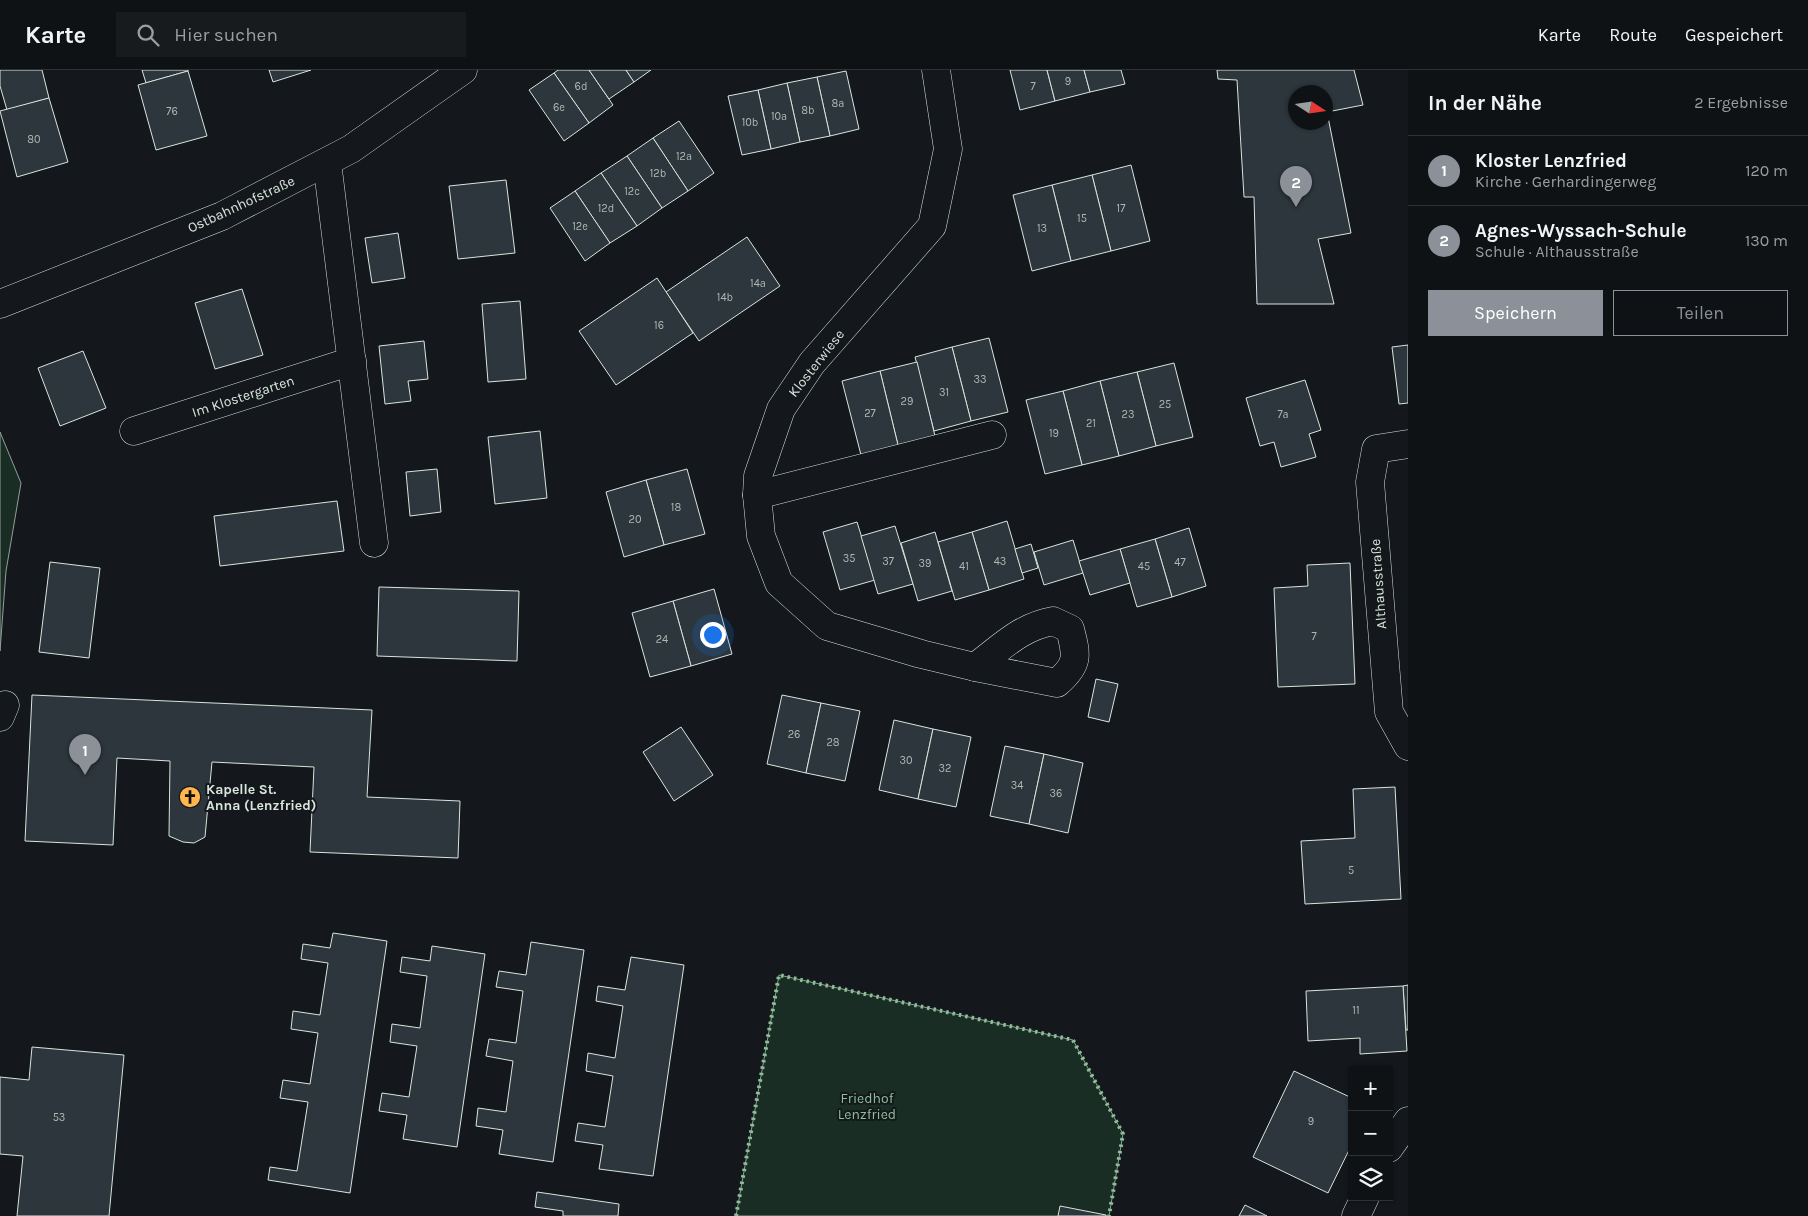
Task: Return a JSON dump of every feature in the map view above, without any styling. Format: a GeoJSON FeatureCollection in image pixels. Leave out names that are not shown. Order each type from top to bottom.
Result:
{"type":"FeatureCollection","features":[{"type":"Feature","properties":{"kind":"street","name":"Ostbahnhofstraße"},"geometry":{"type":"LineString","coordinates":[[0,304],[222,216],[351,148],[431,80],[464,70]]}},
{"type":"Feature","properties":{"kind":"street","name":"Klosterwiese"},"geometry":{"type":"LineString","coordinates":[[936,70],[948,149],[932,226],[812,363],[781,409],[758,476],[757,495],[761,536],[779,583],[827,626],[921,654],[975,667]]}},
{"type":"Feature","properties":{"kind":"street"},"geometry":{"type":"LineString","coordinates":[[327,162],[374,543]]}},
{"type":"Feature","properties":{"kind":"street","name":"Im Klostergarten"},"geometry":{"type":"LineString","coordinates":[[134,431],[352,361]]}},
{"type":"Feature","properties":{"kind":"street"},"geometry":{"type":"LineString","coordinates":[[757,495],[992,435]]}},
{"type":"Feature","properties":{"kind":"street","name":"Althausstraße"},"geometry":{"type":"LineString","coordinates":[[1408,444],[1376,449],[1370,482],[1390,712],[1408,746]]}},
{"type":"Feature","properties":{"kind":"street"},"geometry":{"type":"LineString","coordinates":[[1393,1142],[1408,1121]]}},
{"type":"Feature","properties":{"kind":"street"},"geometry":{"type":"LineString","coordinates":[[1356,1216],[1363,1201]]}},
{"type":"Feature","properties":{"kind":"green space"},"geometry":{"type":"Polygon","coordinates":[[[0,432],[21,483],[6,571],[0,651],[0,432]]]}},
{"type":"Feature","properties":{"kind":"green space","name":"Friedhof Lenzfried"},"geometry":{"type":"Polygon","coordinates":[[[779,975],[1073,1040],[1123,1134],[1109,1216],[736,1216],[779,975]]]}},
{"type":"Feature","properties":{"kind":"building"},"geometry":{"type":"Polygon","coordinates":[[[0,70],[42,70],[49,98],[7,110],[0,86],[0,70]]]}},
{"type":"Feature","properties":{"kind":"building"},"geometry":{"type":"Polygon","coordinates":[[[142,70],[188,70],[188,71],[146,83],[142,70]]]}},
{"type":"Feature","properties":{"kind":"building"},"geometry":{"type":"Polygon","coordinates":[[[269,70],[311,70],[273,82],[269,70]]]}},
{"type":"Feature","properties":{"kind":"building"},"geometry":{"type":"Polygon","coordinates":[[[558,70],[589,70],[613,105],[589,123],[554,73],[558,70]]]}},
{"type":"Feature","properties":{"kind":"building"},"geometry":{"type":"Polygon","coordinates":[[[589,70],[626,70],[634,82],[609,99],[589,70]]]}},
{"type":"Feature","properties":{"kind":"building"},"geometry":{"type":"Polygon","coordinates":[[[626,70],[651,70],[634,82],[626,70]]]}},
{"type":"Feature","properties":{"kind":"building"},"geometry":{"type":"Polygon","coordinates":[[[1010,70],[1047,70],[1055,101],[1020,110],[1010,70]]]}},
{"type":"Feature","properties":{"kind":"building"},"geometry":{"type":"Polygon","coordinates":[[[1047,70],[1084,70],[1090,92],[1055,101],[1047,70]]]}},
{"type":"Feature","properties":{"kind":"building"},"geometry":{"type":"Polygon","coordinates":[[[1084,70],[1121,70],[1125,84],[1090,92],[1084,70]]]}},
{"type":"Feature","properties":{"kind":"building"},"geometry":{"type":"Polygon","coordinates":[[[1217,70],[1354,70],[1363,105],[1333,111],[1333,85],[1288,85],[1288,130],[1331,130],[1351,233],[1318,239],[1334,304],[1257,304],[1254,197],[1244,197],[1237,80],[1218,79],[1217,70]]]}},
{"type":"Feature","properties":{"kind":"building"},"geometry":{"type":"Polygon","coordinates":[[[188,71],[207,136],[156,150],[138,85],[188,71]]]}},
{"type":"Feature","properties":{"kind":"building"},"geometry":{"type":"Polygon","coordinates":[[[846,71],[859,129],[830,136],[817,77],[846,71]]]}},
{"type":"Feature","properties":{"kind":"building"},"geometry":{"type":"Polygon","coordinates":[[[554,73],[589,123],[564,141],[529,90],[554,73]]]}},
{"type":"Feature","properties":{"kind":"building"},"geometry":{"type":"Polygon","coordinates":[[[817,77],[830,136],[800,142],[787,83],[817,77]]]}},
{"type":"Feature","properties":{"kind":"building"},"geometry":{"type":"Polygon","coordinates":[[[787,83],[800,142],[771,149],[758,90],[787,83]]]}},
{"type":"Feature","properties":{"kind":"building"},"geometry":{"type":"Polygon","coordinates":[[[758,90],[771,149],[742,155],[728,96],[758,90]]]}},
{"type":"Feature","properties":{"kind":"building"},"geometry":{"type":"Polygon","coordinates":[[[49,98],[68,162],[17,177],[0,111],[49,98]]]}},
{"type":"Feature","properties":{"kind":"building"},"geometry":{"type":"Polygon","coordinates":[[[679,121],[714,173],[688,191],[653,138],[679,121]]]}},
{"type":"Feature","properties":{"kind":"building"},"geometry":{"type":"Polygon","coordinates":[[[653,138],[688,191],[662,208],[627,156],[653,138]]]}},
{"type":"Feature","properties":{"kind":"building"},"geometry":{"type":"Polygon","coordinates":[[[627,156],[662,208],[637,226],[601,173],[627,156]]]}},
{"type":"Feature","properties":{"kind":"building"},"geometry":{"type":"Polygon","coordinates":[[[1131,165],[1150,241],[1111,251],[1092,175],[1131,165]]]}},
{"type":"Feature","properties":{"kind":"building"},"geometry":{"type":"Polygon","coordinates":[[[601,173],[637,226],[610,243],[575,191],[601,173]]]}},
{"type":"Feature","properties":{"kind":"building"},"geometry":{"type":"Polygon","coordinates":[[[1092,175],[1111,251],[1071,261],[1052,185],[1092,175]]]}},
{"type":"Feature","properties":{"kind":"building"},"geometry":{"type":"Polygon","coordinates":[[[506,180],[515,253],[458,259],[449,186],[506,180]]]}},
{"type":"Feature","properties":{"kind":"building"},"geometry":{"type":"Polygon","coordinates":[[[1052,185],[1071,261],[1032,271],[1013,195],[1052,185]]]}},
{"type":"Feature","properties":{"kind":"building"},"geometry":{"type":"Polygon","coordinates":[[[575,191],[610,243],[585,261],[550,208],[575,191]]]}},
{"type":"Feature","properties":{"kind":"building"},"geometry":{"type":"Polygon","coordinates":[[[398,233],[405,278],[372,283],[365,238],[398,233]]]}},
{"type":"Feature","properties":{"kind":"building"},"geometry":{"type":"Polygon","coordinates":[[[747,237],[780,286],[699,341],[666,292],[747,237]]]}},
{"type":"Feature","properties":{"kind":"building"},"geometry":{"type":"Polygon","coordinates":[[[657,278],[693,333],[616,385],[579,331],[657,278]]]}},
{"type":"Feature","properties":{"kind":"building"},"geometry":{"type":"Polygon","coordinates":[[[242,289],[263,355],[215,369],[195,303],[242,289]]]}},
{"type":"Feature","properties":{"kind":"building"},"geometry":{"type":"Polygon","coordinates":[[[520,301],[526,379],[488,382],[482,304],[520,301]]]}},
{"type":"Feature","properties":{"kind":"building"},"geometry":{"type":"Polygon","coordinates":[[[989,338],[1008,412],[971,421],[952,347],[989,338]]]}},
{"type":"Feature","properties":{"kind":"building"},"geometry":{"type":"Polygon","coordinates":[[[424,341],[428,379],[408,381],[411,401],[385,404],[379,346],[424,341]]]}},
{"type":"Feature","properties":{"kind":"building"},"geometry":{"type":"Polygon","coordinates":[[[1408,345],[1408,403],[1399,404],[1392,347],[1408,345]]]}},
{"type":"Feature","properties":{"kind":"building"},"geometry":{"type":"Polygon","coordinates":[[[952,347],[971,421],[934,431],[915,357],[952,347]]]}},
{"type":"Feature","properties":{"kind":"building"},"geometry":{"type":"Polygon","coordinates":[[[83,351],[106,408],[60,426],[38,368],[83,351]]]}},
{"type":"Feature","properties":{"kind":"building"},"geometry":{"type":"Polygon","coordinates":[[[917,362],[935,436],[898,445],[880,371],[917,362]]]}},
{"type":"Feature","properties":{"kind":"building"},"geometry":{"type":"Polygon","coordinates":[[[1174,363],[1193,437],[1156,446],[1137,372],[1174,363]]]}},
{"type":"Feature","properties":{"kind":"building"},"geometry":{"type":"Polygon","coordinates":[[[880,371],[898,445],[861,455],[842,381],[880,371]]]}},
{"type":"Feature","properties":{"kind":"building"},"geometry":{"type":"Polygon","coordinates":[[[1137,372],[1156,446],[1119,456],[1100,381],[1137,372]]]}},
{"type":"Feature","properties":{"kind":"building"},"geometry":{"type":"Polygon","coordinates":[[[1305,380],[1321,430],[1309,434],[1316,457],[1281,467],[1274,442],[1260,446],[1246,398],[1305,380]]]}},
{"type":"Feature","properties":{"kind":"building"},"geometry":{"type":"Polygon","coordinates":[[[1100,381],[1119,456],[1082,465],[1063,391],[1100,381]]]}},
{"type":"Feature","properties":{"kind":"building"},"geometry":{"type":"Polygon","coordinates":[[[1063,391],[1082,465],[1045,474],[1026,400],[1063,391]]]}},
{"type":"Feature","properties":{"kind":"building"},"geometry":{"type":"Polygon","coordinates":[[[540,431],[547,498],[495,504],[488,437],[540,431]]]}},
{"type":"Feature","properties":{"kind":"building"},"geometry":{"type":"Polygon","coordinates":[[[437,469],[441,512],[410,516],[406,472],[437,469]]]}},
{"type":"Feature","properties":{"kind":"building"},"geometry":{"type":"Polygon","coordinates":[[[687,469],[705,534],[664,545],[646,480],[687,469]]]}},
{"type":"Feature","properties":{"kind":"building"},"geometry":{"type":"Polygon","coordinates":[[[646,480],[664,545],[624,557],[606,492],[646,480]]]}},
{"type":"Feature","properties":{"kind":"building"},"geometry":{"type":"Polygon","coordinates":[[[337,501],[344,551],[220,566],[214,516],[337,501]]]}},
{"type":"Feature","properties":{"kind":"building"},"geometry":{"type":"Polygon","coordinates":[[[1007,521],[1024,579],[989,590],[972,532],[1007,521]]]}},
{"type":"Feature","properties":{"kind":"building"},"geometry":{"type":"Polygon","coordinates":[[[857,522],[875,580],[840,590],[823,532],[857,522]]]}},
{"type":"Feature","properties":{"kind":"building"},"geometry":{"type":"Polygon","coordinates":[[[895,526],[913,584],[878,594],[861,536],[895,526]]]}},
{"type":"Feature","properties":{"kind":"building"},"geometry":{"type":"Polygon","coordinates":[[[1189,528],[1206,586],[1172,597],[1155,539],[1189,528]]]}},
{"type":"Feature","properties":{"kind":"building"},"geometry":{"type":"Polygon","coordinates":[[[935,532],[952,591],[918,601],[901,543],[935,532]]]}},
{"type":"Feature","properties":{"kind":"building"},"geometry":{"type":"Polygon","coordinates":[[[972,532],[989,590],[955,600],[938,542],[972,532]]]}},
{"type":"Feature","properties":{"kind":"building"},"geometry":{"type":"Polygon","coordinates":[[[1155,539],[1172,597],[1137,607],[1120,549],[1155,539]]]}},
{"type":"Feature","properties":{"kind":"building"},"geometry":{"type":"Polygon","coordinates":[[[1073,540],[1083,573],[1044,585],[1034,552],[1073,540]]]}},
{"type":"Feature","properties":{"kind":"building"},"geometry":{"type":"Polygon","coordinates":[[[1031,544],[1038,568],[1022,573],[1015,549],[1031,544]]]}},
{"type":"Feature","properties":{"kind":"building"},"geometry":{"type":"Polygon","coordinates":[[[1120,549],[1130,583],[1090,595],[1079,561],[1120,549]]]}},
{"type":"Feature","properties":{"kind":"building"},"geometry":{"type":"Polygon","coordinates":[[[50,562],[100,568],[89,658],[39,652],[50,562]]]}},
{"type":"Feature","properties":{"kind":"building"},"geometry":{"type":"Polygon","coordinates":[[[1350,563],[1355,684],[1278,687],[1274,588],[1308,586],[1307,565],[1350,563]]]}},
{"type":"Feature","properties":{"kind":"building"},"geometry":{"type":"Polygon","coordinates":[[[379,587],[519,591],[517,661],[377,656],[379,587]]]}},
{"type":"Feature","properties":{"kind":"building"},"geometry":{"type":"Polygon","coordinates":[[[714,589],[732,654],[691,666],[673,601],[714,589]]]}},
{"type":"Feature","properties":{"kind":"building"},"geometry":{"type":"Polygon","coordinates":[[[673,601],[691,666],[650,677],[632,613],[673,601]]]}},
{"type":"Feature","properties":{"kind":"building"},"geometry":{"type":"Polygon","coordinates":[[[1096,679],[1118,684],[1109,722],[1088,717],[1096,679]]]}},
{"type":"Feature","properties":{"kind":"building"},"geometry":{"type":"Polygon","coordinates":[[[32,695],[372,710],[367,797],[460,801],[458,858],[310,852],[314,767],[212,762],[205,837],[194,843],[183,842],[169,836],[170,761],[117,758],[113,845],[25,841],[32,695]]]}},
{"type":"Feature","properties":{"kind":"building"},"geometry":{"type":"Polygon","coordinates":[[[782,695],[821,703],[806,773],[767,764],[782,695]]]}},
{"type":"Feature","properties":{"kind":"building"},"geometry":{"type":"Polygon","coordinates":[[[821,703],[860,711],[845,781],[806,773],[821,703]]]}},
{"type":"Feature","properties":{"kind":"building"},"geometry":{"type":"Polygon","coordinates":[[[894,720],[933,729],[918,799],[879,790],[894,720]]]}},
{"type":"Feature","properties":{"kind":"building"},"geometry":{"type":"Polygon","coordinates":[[[681,727],[713,775],[674,801],[643,752],[681,727]]]}},
{"type":"Feature","properties":{"kind":"building"},"geometry":{"type":"Polygon","coordinates":[[[933,729],[971,737],[956,807],[918,799],[933,729]]]}},
{"type":"Feature","properties":{"kind":"building"},"geometry":{"type":"Polygon","coordinates":[[[1005,746],[1044,754],[1029,824],[990,816],[1005,746]]]}},
{"type":"Feature","properties":{"kind":"building"},"geometry":{"type":"Polygon","coordinates":[[[1044,754],[1083,763],[1068,833],[1029,824],[1044,754]]]}},
{"type":"Feature","properties":{"kind":"building"},"geometry":{"type":"Polygon","coordinates":[[[1395,787],[1401,899],[1305,904],[1301,841],[1355,838],[1353,789],[1395,787]]]}},
{"type":"Feature","properties":{"kind":"building"},"geometry":{"type":"Polygon","coordinates":[[[333,933],[387,941],[350,1193],[268,1180],[270,1167],[297,1171],[308,1102],[280,1098],[283,1080],[310,1084],[318,1033],[291,1029],[293,1011],[320,1015],[328,963],[301,959],[303,944],[330,948],[333,933]]]}},
{"type":"Feature","properties":{"kind":"building"},"geometry":{"type":"Polygon","coordinates":[[[531,942],[584,950],[553,1162],[499,1154],[503,1130],[476,1126],[478,1108],[506,1112],[513,1061],[486,1056],[489,1039],[516,1043],[523,991],[496,987],[499,971],[526,975],[531,942]]]}},
{"type":"Feature","properties":{"kind":"building"},"geometry":{"type":"Polygon","coordinates":[[[432,946],[485,954],[457,1147],[403,1139],[407,1115],[379,1111],[382,1093],[409,1097],[417,1046],[390,1042],[392,1024],[420,1028],[427,976],[400,972],[402,957],[430,961],[432,946]]]}},
{"type":"Feature","properties":{"kind":"building"},"geometry":{"type":"Polygon","coordinates":[[[631,957],[684,965],[653,1176],[599,1169],[603,1145],[575,1141],[578,1123],[605,1127],[613,1076],[586,1071],[588,1053],[615,1058],[623,1006],[596,1001],[598,986],[625,990],[631,957]]]}},
{"type":"Feature","properties":{"kind":"building"},"geometry":{"type":"Polygon","coordinates":[[[1408,985],[1408,1030],[1406,1030],[1403,986],[1408,985]]]}},
{"type":"Feature","properties":{"kind":"building"},"geometry":{"type":"Polygon","coordinates":[[[1403,986],[1407,1051],[1360,1054],[1360,1038],[1308,1041],[1306,991],[1403,986]]]}},
{"type":"Feature","properties":{"kind":"building"},"geometry":{"type":"Polygon","coordinates":[[[32,1047],[124,1055],[109,1216],[17,1216],[23,1156],[0,1154],[0,1077],[29,1080],[32,1047]]]}},
{"type":"Feature","properties":{"kind":"building"},"geometry":{"type":"Polygon","coordinates":[[[1294,1071],[1348,1096],[1348,1152],[1328,1193],[1253,1157],[1294,1071]]]}},
{"type":"Feature","properties":{"kind":"building"},"geometry":{"type":"Polygon","coordinates":[[[537,1192],[619,1204],[618,1216],[563,1216],[563,1211],[535,1207],[537,1192]]]}},
{"type":"Feature","properties":{"kind":"building"},"geometry":{"type":"Polygon","coordinates":[[[1245,1205],[1267,1216],[1239,1216],[1245,1205]]]}},
{"type":"Feature","properties":{"kind":"building"},"geometry":{"type":"Polygon","coordinates":[[[1060,1206],[1106,1215],[1106,1216],[1058,1216],[1060,1206]]]}},
{"type":"Feature","properties":{"kind":"hedge"},"geometry":{"type":"LineString","coordinates":[[736,1216],[779,975],[1073,1040],[1123,1134],[1109,1216]]}},
{"type":"Feature","properties":{"kind":"place","name":"Agnes-Wyssach-Schule"},"geometry":{"type":"Point","coordinates":[1296,207]}},
{"type":"Feature","properties":{"kind":"place","name":"Kloster Lenzfried"},"geometry":{"type":"Point","coordinates":[85,775]}},
{"type":"Feature","properties":{"kind":"place","name":"Kapelle St. Anna (Lenzfried)"},"geometry":{"type":"Point","coordinates":[190,797]}}]}
